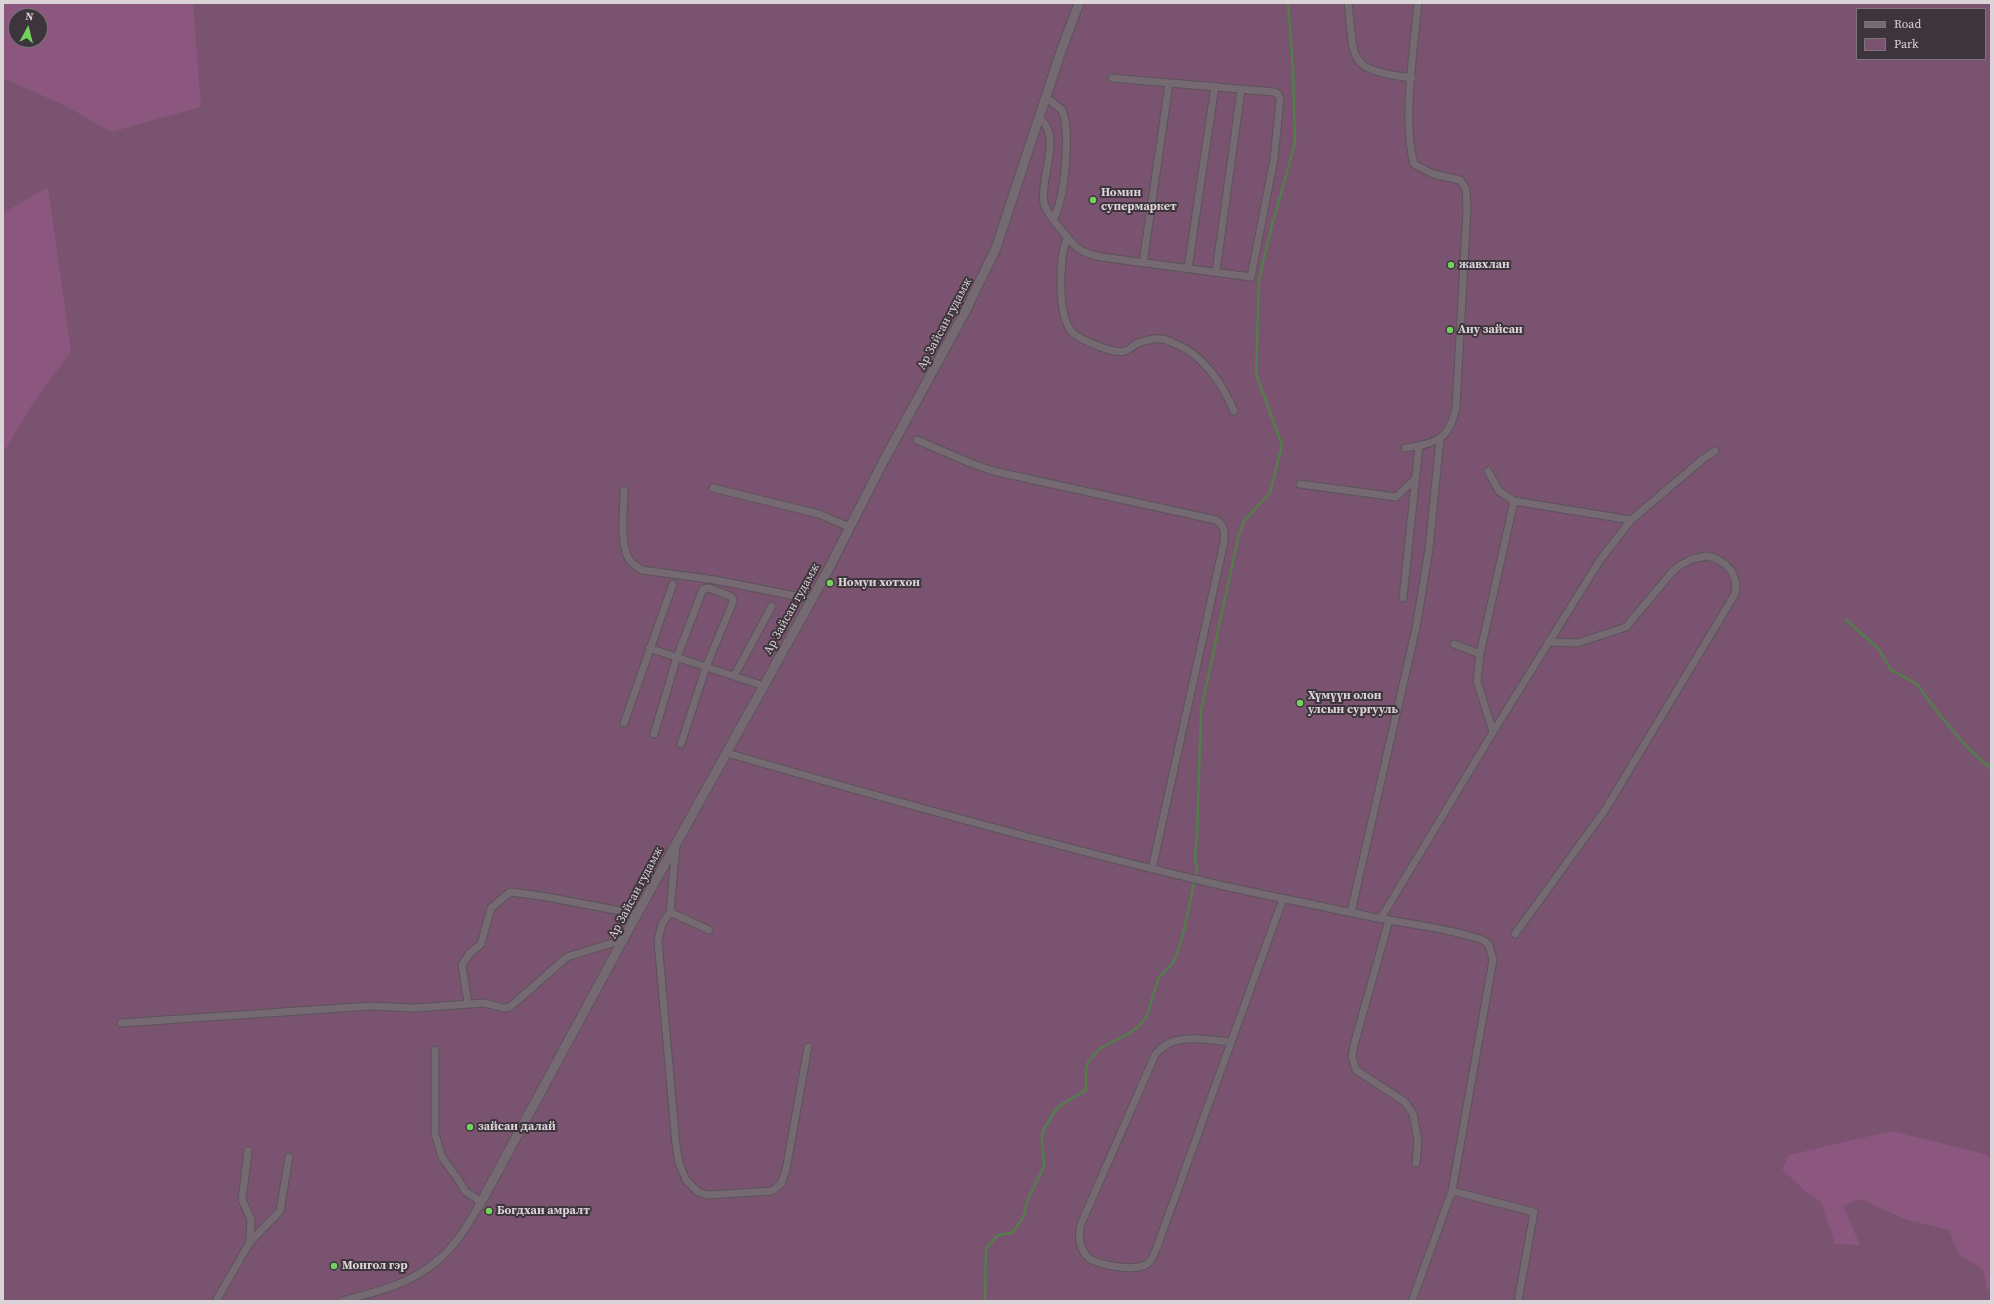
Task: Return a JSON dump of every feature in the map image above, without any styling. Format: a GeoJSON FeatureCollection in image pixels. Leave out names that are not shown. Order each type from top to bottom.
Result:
{"type":"FeatureCollection","features":[{"type":"Feature","properties":{"kind":"street","name":"Ар Зайсан гудамж"},"geometry":{"type":"LineString","coordinates":[[480,1204],[625,939],[637,914],[764,686],[952,338],[992,260],[1047,98],[1059,57],[1079,3]]}},
{"type":"Feature","properties":{"kind":"street"},"geometry":{"type":"LineString","coordinates":[[1348,3],[1352,48],[1356,59],[1367,69],[1392,76],[1412,78]]}},
{"type":"Feature","properties":{"kind":"street"},"geometry":{"type":"LineString","coordinates":[[1405,448],[1419,446],[1440,439],[1453,424],[1456,407],[1466,189],[1460,180],[1433,174],[1414,164],[1410,121],[1418,3]]}},
{"type":"Feature","properties":{"kind":"street"},"geometry":{"type":"LineString","coordinates":[[1040,119],[1047,125],[1049,132],[1044,201],[1053,219],[1075,247],[1085,254],[1251,277],[1274,159],[1280,99],[1278,94],[1274,92],[1241,90],[1215,86],[1169,84],[1112,78]]}},
{"type":"Feature","properties":{"kind":"street"},"geometry":{"type":"LineString","coordinates":[[1143,263],[1169,84]]}},
{"type":"Feature","properties":{"kind":"street"},"geometry":{"type":"LineString","coordinates":[[1188,268],[1215,86]]}},
{"type":"Feature","properties":{"kind":"street"},"geometry":{"type":"LineString","coordinates":[[1216,272],[1241,90]]}},
{"type":"Feature","properties":{"kind":"street"},"geometry":{"type":"LineString","coordinates":[[1047,98],[1062,110],[1066,135],[1061,199],[1058,210],[1053,219]]}},
{"type":"Feature","properties":{"kind":"street"},"geometry":{"type":"LineString","coordinates":[[1068,238],[1064,250],[1062,301],[1065,320],[1072,332],[1078,337],[1100,347],[1118,351],[1126,351],[1138,343],[1162,338],[1182,346],[1206,364],[1227,395],[1234,411]]}},
{"type":"Feature","properties":{"kind":"street"},"geometry":{"type":"LineString","coordinates":[[1351,912],[1416,628],[1429,549],[1440,439]]}},
{"type":"Feature","properties":{"kind":"street"},"geometry":{"type":"LineString","coordinates":[[917,440],[993,471],[1208,518],[1222,524],[1224,529],[1224,542],[1152,869]]}},
{"type":"Feature","properties":{"kind":"street"},"geometry":{"type":"LineString","coordinates":[[1403,598],[1419,446]]}},
{"type":"Feature","properties":{"kind":"street"},"geometry":{"type":"LineString","coordinates":[[1416,1163],[1418,1140],[1413,1114],[1405,1102],[1356,1070],[1352,1057],[1385,919],[1493,732],[1600,560],[1631,520],[1703,459],[1715,451]]}},
{"type":"Feature","properties":{"kind":"street"},"geometry":{"type":"LineString","coordinates":[[1488,471],[1499,491],[1514,501],[1631,520]]}},
{"type":"Feature","properties":{"kind":"street"},"geometry":{"type":"LineString","coordinates":[[1300,484],[1396,497],[1415,479]]}},
{"type":"Feature","properties":{"kind":"street"},"geometry":{"type":"LineString","coordinates":[[713,488],[819,514],[849,527]]}},
{"type":"Feature","properties":{"kind":"street"},"geometry":{"type":"LineString","coordinates":[[624,490],[624,545],[627,556],[632,564],[642,570],[715,580],[811,599]]}},
{"type":"Feature","properties":{"kind":"street"},"geometry":{"type":"LineString","coordinates":[[1493,732],[1477,681],[1480,654],[1514,501]]}},
{"type":"Feature","properties":{"kind":"street"},"geometry":{"type":"LineString","coordinates":[[1515,934],[1605,810],[1685,676],[1732,602],[1736,589],[1734,577],[1729,567],[1715,558],[1708,556],[1692,559],[1679,566],[1672,572],[1626,628],[1577,643],[1548,642]]}},
{"type":"Feature","properties":{"kind":"street"},"geometry":{"type":"LineString","coordinates":[[624,724],[673,584]]}},
{"type":"Feature","properties":{"kind":"street"},"geometry":{"type":"LineString","coordinates":[[654,734],[677,657],[703,590],[709,588],[733,599],[706,667],[681,744]]}},
{"type":"Feature","properties":{"kind":"street"},"geometry":{"type":"LineString","coordinates":[[734,676],[772,606]]}},
{"type":"Feature","properties":{"kind":"street"},"geometry":{"type":"LineString","coordinates":[[1454,644],[1480,654]]}},
{"type":"Feature","properties":{"kind":"street"},"geometry":{"type":"LineString","coordinates":[[650,648],[764,686]]}},
{"type":"Feature","properties":{"kind":"street"},"geometry":{"type":"LineString","coordinates":[[727,753],[860,791],[1208,883],[1385,919],[1426,925],[1483,940],[1489,945],[1492,953],[1491,967],[1452,1191],[1412,1301]]}},
{"type":"Feature","properties":{"kind":"street"},"geometry":{"type":"LineString","coordinates":[[676,844],[670,912],[662,924],[658,941],[676,1145],[679,1163],[686,1180],[698,1192],[714,1196],[772,1191],[781,1184],[786,1170],[808,1047]]}},
{"type":"Feature","properties":{"kind":"street"},"geometry":{"type":"LineString","coordinates":[[468,1003],[462,965],[469,954],[481,944],[491,908],[510,892],[542,896],[637,914]]}},
{"type":"Feature","properties":{"kind":"street"},"geometry":{"type":"LineString","coordinates":[[1232,1042],[1178,1039],[1162,1046],[1155,1054],[1082,1224],[1080,1235],[1081,1245],[1085,1254],[1092,1260],[1106,1265],[1136,1268],[1145,1266],[1151,1261],[1232,1042],[1283,899]]}},
{"type":"Feature","properties":{"kind":"street"},"geometry":{"type":"LineString","coordinates":[[670,912],[709,930]]}},
{"type":"Feature","properties":{"kind":"street"},"geometry":{"type":"LineString","coordinates":[[121,1023],[371,1006],[415,1008],[484,1003],[504,1008],[510,1007],[567,957],[625,939]]}},
{"type":"Feature","properties":{"kind":"street"},"geometry":{"type":"LineString","coordinates":[[342,1301],[388,1288],[423,1273],[440,1259],[458,1240],[480,1204],[465,1191],[442,1157],[435,1134],[435,1050]]}},
{"type":"Feature","properties":{"kind":"street"},"geometry":{"type":"LineString","coordinates":[[248,1151],[242,1200],[251,1218],[250,1242]]}},
{"type":"Feature","properties":{"kind":"street"},"geometry":{"type":"LineString","coordinates":[[216,1301],[250,1242],[280,1211],[289,1157]]}},
{"type":"Feature","properties":{"kind":"street"},"geometry":{"type":"LineString","coordinates":[[1452,1191],[1534,1212],[1518,1301]]}},
{"type":"Feature","properties":{"kind":"green space"},"geometry":{"type":"Polygon","coordinates":[[[3,3],[1991,3],[1991,1301],[3,1301],[3,3]]]}},
{"type":"Feature","properties":{"kind":"shaded area"},"geometry":{"type":"Polygon","coordinates":[[[3,3],[193,3],[201,107],[111,132],[66,106],[3,78],[3,3]]]}},
{"type":"Feature","properties":{"kind":"shaded area"},"geometry":{"type":"Polygon","coordinates":[[[48,187],[71,351],[33,403],[3,453],[3,213],[48,187]]]}},
{"type":"Feature","properties":{"kind":"shaded area"},"geometry":{"type":"Polygon","coordinates":[[[1891,1131],[1985,1154],[1991,1159],[1991,1292],[1987,1288],[1983,1269],[1958,1254],[1949,1230],[1907,1220],[1860,1199],[1843,1206],[1860,1245],[1835,1244],[1821,1202],[1807,1193],[1782,1169],[1789,1155],[1891,1131]]]}},
{"type":"Feature","properties":{"kind":"waterway"},"geometry":{"type":"LineString","coordinates":[[985,1301],[986,1248],[998,1235],[1012,1233],[1023,1218],[1028,1199],[1044,1166],[1043,1131],[1054,1112],[1061,1105],[1086,1090],[1086,1070],[1088,1062],[1099,1049],[1128,1034],[1138,1027],[1147,1016],[1158,979],[1172,964],[1177,954],[1183,934],[1197,870],[1195,856],[1197,837],[1201,710],[1238,538],[1244,521],[1270,493],[1282,445],[1256,374],[1259,279],[1295,143],[1293,69],[1288,3]]}},
{"type":"Feature","properties":{"kind":"waterway"},"geometry":{"type":"LineString","coordinates":[[1846,620],[1879,649],[1891,670],[1917,684],[1938,713],[1967,747],[1991,769]]}},
{"type":"Feature","properties":{"kind":"place","name":"Номин супермаркет"},"geometry":{"type":"Point","coordinates":[1093,200]}},
{"type":"Feature","properties":{"kind":"place","name":"жавхлан"},"geometry":{"type":"Point","coordinates":[1451,265]}},
{"type":"Feature","properties":{"kind":"place","name":"Ану зайсан"},"geometry":{"type":"Point","coordinates":[1450,330]}},
{"type":"Feature","properties":{"kind":"place","name":"Номун хотхон"},"geometry":{"type":"Point","coordinates":[830,583]}},
{"type":"Feature","properties":{"kind":"place","name":"Хүмүүн олон улсын сургууль"},"geometry":{"type":"Point","coordinates":[1300,703]}},
{"type":"Feature","properties":{"kind":"place","name":"зайсан далай"},"geometry":{"type":"Point","coordinates":[470,1127]}},
{"type":"Feature","properties":{"kind":"place","name":"Богдхан амралт"},"geometry":{"type":"Point","coordinates":[489,1211]}},
{"type":"Feature","properties":{"kind":"place","name":"Монгол гэр"},"geometry":{"type":"Point","coordinates":[334,1266]}}]}
